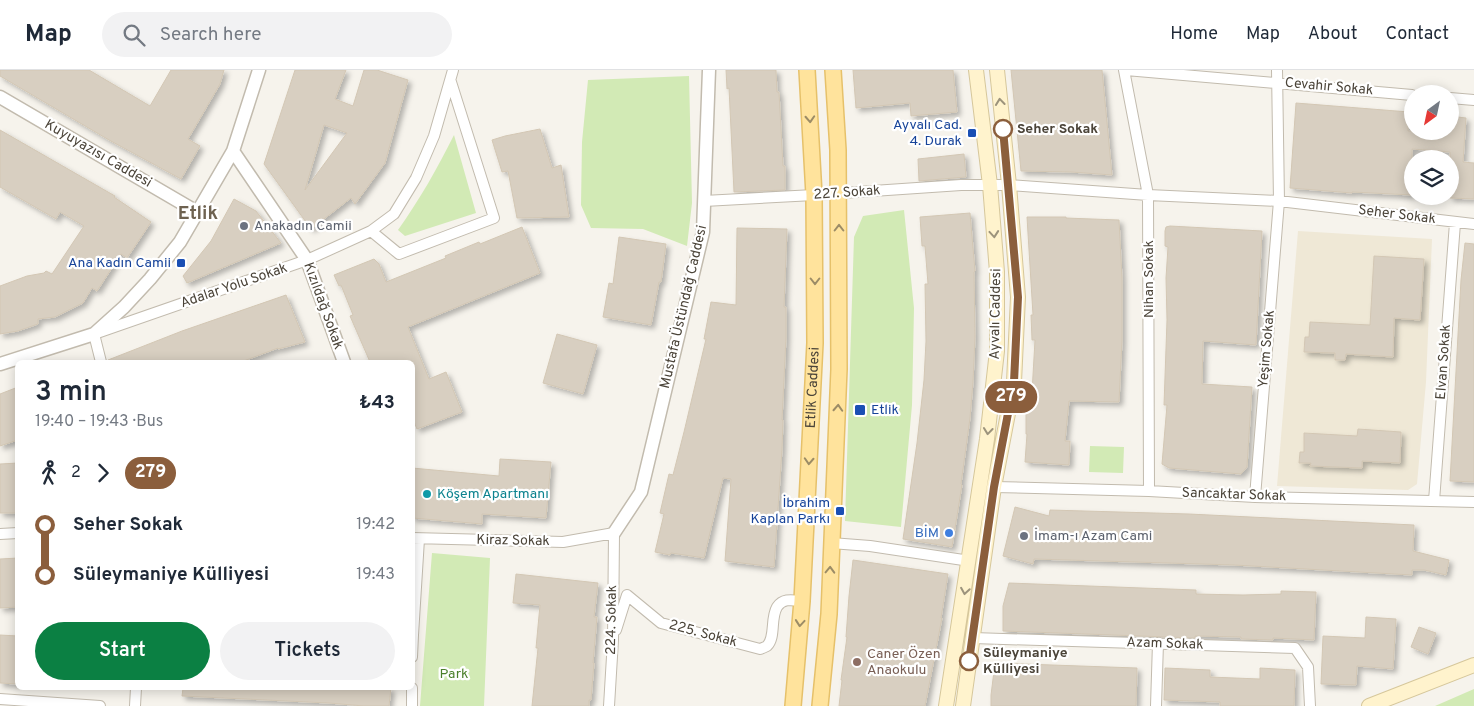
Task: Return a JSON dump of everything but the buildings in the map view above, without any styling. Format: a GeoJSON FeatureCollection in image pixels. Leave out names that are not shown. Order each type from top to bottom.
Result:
{"type":"FeatureCollection","features":[{"type":"Feature","properties":{"kind":"main road","name":"Etlik Caddesi"},"geometry":{"type":"LineString","coordinates":[[793,706],[802,600],[815,343],[814,195],[807,70]]}},
{"type":"Feature","properties":{"kind":"main road","name":"Etlik Caddesi"},"geometry":{"type":"LineString","coordinates":[[820,706],[829,614],[840,369],[838,150],[833,70]]}},
{"type":"Feature","properties":{"kind":"main road","name":"Ayvalı Caddesi"},"geometry":{"type":"LineString","coordinates":[[946,706],[970,561],[997,351],[997,272],[990,185],[976,70]]}},
{"type":"Feature","properties":{"kind":"main road","name":"Ayvalı Caddesi"},"geometry":{"type":"LineString","coordinates":[[963,706],[994,487],[1014,382],[1018,297],[1009,185],[996,70]]}},
{"type":"Feature","properties":{"kind":"main road"},"geometry":{"type":"LineString","coordinates":[[1368,706],[1474,665]]}},
{"type":"Feature","properties":{"kind":"street"},"geometry":{"type":"LineString","coordinates":[[0,364],[94,334],[124,307],[150,279],[180,242],[233,151],[260,70]]}},
{"type":"Feature","properties":{"kind":"street","name":"Adalar Yolu Sokak"},"geometry":{"type":"LineString","coordinates":[[94,334],[307,260],[371,231],[394,214],[416,178],[434,136],[453,70]]}},
{"type":"Feature","properties":{"kind":"street","name":"Mustafa Üstündağ Caddesi"},"geometry":{"type":"LineString","coordinates":[[614,534],[641,492],[703,232],[709,70]]}},
{"type":"Feature","properties":{"kind":"street","name":"Cevahir Sokak"},"geometry":{"type":"LineString","coordinates":[[1125,70],[1404,94]]}},
{"type":"Feature","properties":{"kind":"street","name":"Nihan Sokak"},"geometry":{"type":"LineString","coordinates":[[1125,70],[1148,195],[1149,491]]}},
{"type":"Feature","properties":{"kind":"street","name":"Yeşim Sokak"},"geometry":{"type":"LineString","coordinates":[[1255,496],[1279,201],[1278,70]]}},
{"type":"Feature","properties":{"kind":"street","name":"Adalar Yolu Sokak"},"geometry":{"type":"LineString","coordinates":[[371,231],[400,254],[494,218],[451,82]]}},
{"type":"Feature","properties":{"kind":"street","name":"Kuyuyazısı Caddesi"},"geometry":{"type":"LineString","coordinates":[[0,97],[197,212]]}},
{"type":"Feature","properties":{"kind":"street"},"geometry":{"type":"LineString","coordinates":[[1459,99],[1474,100]]}},
{"type":"Feature","properties":{"kind":"street","name":"Kızıldağ Sokak"},"geometry":{"type":"LineString","coordinates":[[233,151],[307,260],[343,360]]}},
{"type":"Feature","properties":{"kind":"street","name":"227. Sokak"},"geometry":{"type":"LineString","coordinates":[[704,201],[961,185],[990,185]]}},
{"type":"Feature","properties":{"kind":"street","name":"Seher Sokak"},"geometry":{"type":"LineString","coordinates":[[990,185],[1279,201],[1474,224]]}},
{"type":"Feature","properties":{"kind":"street","name":"Elvan Sokak"},"geometry":{"type":"LineString","coordinates":[[1434,501],[1455,223]]}},
{"type":"Feature","properties":{"kind":"street"},"geometry":{"type":"LineString","coordinates":[[94,334],[100,360]]}},
{"type":"Feature","properties":{"kind":"street","name":"Sancaktar Sokak"},"geometry":{"type":"LineString","coordinates":[[994,487],[1474,502]]}},
{"type":"Feature","properties":{"kind":"street"},"geometry":{"type":"LineString","coordinates":[[0,534],[15,533]]}},
{"type":"Feature","properties":{"kind":"street","name":"Kiraz Sokak"},"geometry":{"type":"LineString","coordinates":[[416,538],[564,542],[614,534]]}},
{"type":"Feature","properties":{"kind":"street","name":"224. Sokak"},"geometry":{"type":"LineString","coordinates":[[609,706],[613,640],[614,534]]}},
{"type":"Feature","properties":{"kind":"street"},"geometry":{"type":"LineString","coordinates":[[415,567],[416,538]]}},
{"type":"Feature","properties":{"kind":"street"},"geometry":{"type":"LineString","coordinates":[[831,543],[877,547],[970,561]]}},
{"type":"Feature","properties":{"kind":"street","name":"225. Sokak"},"geometry":{"type":"LineString","coordinates":[[613,640],[627,595],[661,623],[760,649],[767,646],[772,638],[773,613],[780,603],[789,600],[802,600]]}},
{"type":"Feature","properties":{"kind":"street","name":"Azam Sokak"},"geometry":{"type":"LineString","coordinates":[[973,638],[1295,648],[1308,667],[1310,706]]}},
{"type":"Feature","properties":{"kind":"street"},"geometry":{"type":"LineString","coordinates":[[1156,706],[1158,643]]}},
{"type":"Feature","properties":{"kind":"street"},"geometry":{"type":"LineString","coordinates":[[135,706],[136,690]]}},
{"type":"Feature","properties":{"kind":"street"},"geometry":{"type":"LineString","coordinates":[[412,690],[412,706]]}},
{"type":"Feature","properties":{"kind":"street"},"geometry":{"type":"LineString","coordinates":[[0,699],[100,706]]}},
{"type":"Feature","properties":{"kind":"shaded area"},"geometry":{"type":"Polygon","coordinates":[[[1298,231],[1432,239],[1426,382],[1417,484],[1408,490],[1277,486],[1298,231]]]}},
{"type":"Feature","properties":{"kind":"green space"},"geometry":{"type":"Polygon","coordinates":[[[689,76],[692,203],[687,246],[643,229],[591,228],[581,205],[582,142],[588,80],[689,76]]]}},
{"type":"Feature","properties":{"kind":"green space"},"geometry":{"type":"Polygon","coordinates":[[[454,135],[476,213],[405,236],[398,230],[428,184],[454,135]]]}},
{"type":"Feature","properties":{"kind":"green space"},"geometry":{"type":"Polygon","coordinates":[[[904,210],[914,308],[912,405],[901,527],[845,521],[854,237],[863,216],[904,210]]]}},
{"type":"Feature","properties":{"kind":"green space"},"geometry":{"type":"Polygon","coordinates":[[[1090,446],[1124,447],[1123,473],[1089,472],[1090,446]]]}},
{"type":"Feature","properties":{"kind":"green space","name":"Park"},"geometry":{"type":"Polygon","coordinates":[[[432,553],[490,558],[484,706],[420,706],[432,553]]]}},
{"type":"Feature","properties":{"kind":"green space"},"geometry":{"type":"Polygon","coordinates":[[[1474,689],[1474,706],[1435,706],[1474,689]]]}},
{"type":"Feature","properties":{"kind":"bus line","name":"279"},"geometry":{"type":"LineString","coordinates":[[969,661],[994,487],[1014,382],[1018,297],[1003,129]]}},
{"type":"Feature","properties":{"kind":"place","name":"Seher Sokak"},"geometry":{"type":"Point","coordinates":[1003,129]}},
{"type":"Feature","properties":{"kind":"place","name":"Ayvalı Cad. 4. Durak"},"geometry":{"type":"Point","coordinates":[972,133]}},
{"type":"Feature","properties":{"kind":"place","name":"Anakadın Camii"},"geometry":{"type":"Point","coordinates":[244,226]}},
{"type":"Feature","properties":{"kind":"place","name":"Ana Kadın Camii"},"geometry":{"type":"Point","coordinates":[181,263]}},
{"type":"Feature","properties":{"kind":"place","name":"Etlik"},"geometry":{"type":"Point","coordinates":[860,410]}},
{"type":"Feature","properties":{"kind":"place","name":"Köşem Apartmanı"},"geometry":{"type":"Point","coordinates":[427,494]}},
{"type":"Feature","properties":{"kind":"place","name":"İbrahim Kaplan Parkı"},"geometry":{"type":"Point","coordinates":[840,511]}},
{"type":"Feature","properties":{"kind":"place","name":"BİM"},"geometry":{"type":"Point","coordinates":[949,533]}},
{"type":"Feature","properties":{"kind":"place","name":"İmam-ı Azam Cami"},"geometry":{"type":"Point","coordinates":[1024,536]}},
{"type":"Feature","properties":{"kind":"place","name":"Süleymaniye Külliyesi"},"geometry":{"type":"Point","coordinates":[969,661]}},
{"type":"Feature","properties":{"kind":"place","name":"Caner Özen Anaokulu"},"geometry":{"type":"Point","coordinates":[857,662]}},
{"type":"Feature","properties":{"kind":"district","name":"Etlik"},"geometry":{"type":"Point","coordinates":[198,214]}}]}
